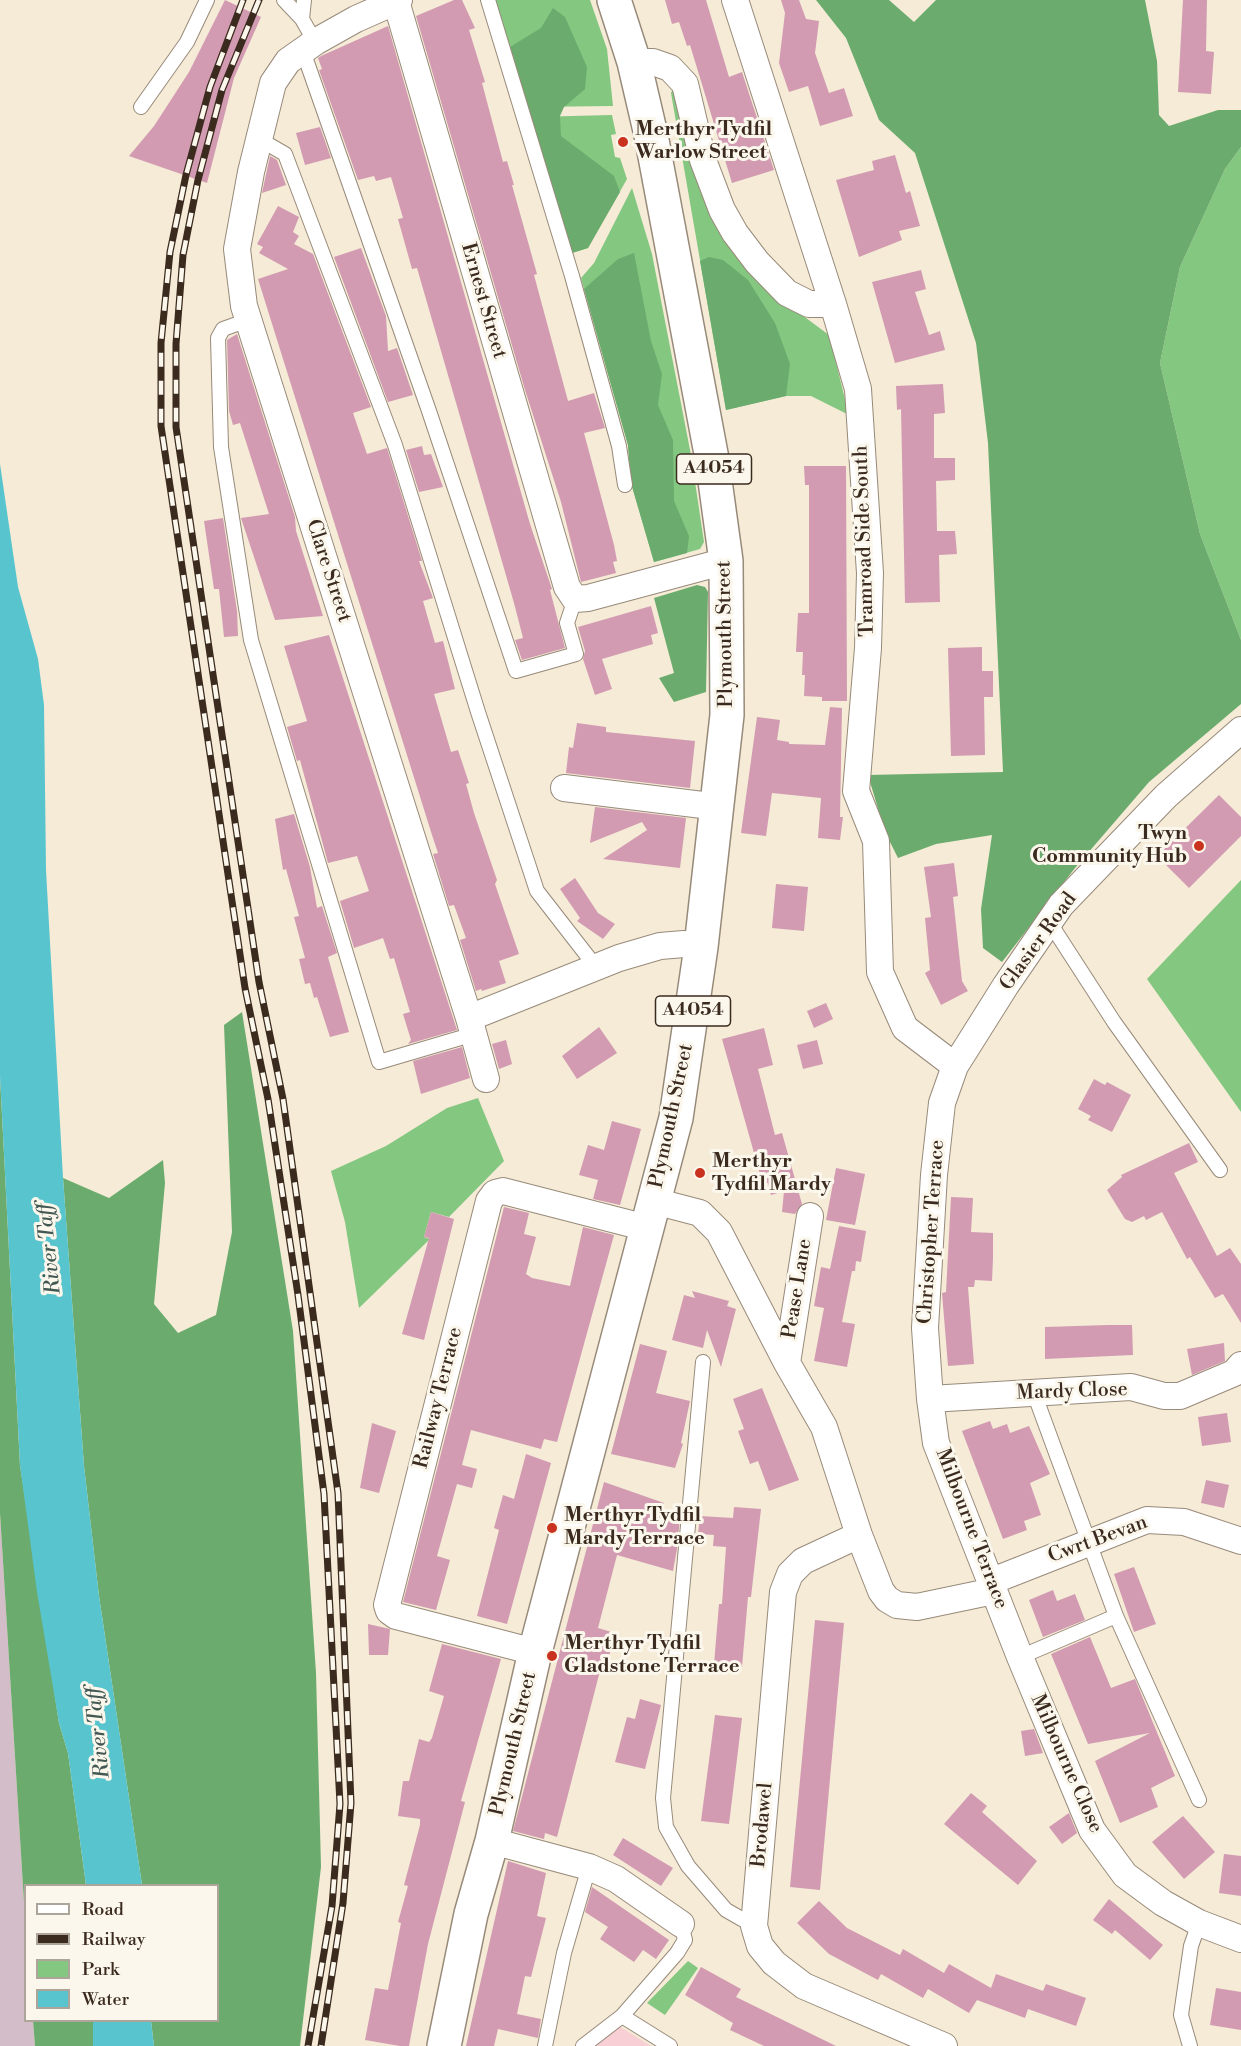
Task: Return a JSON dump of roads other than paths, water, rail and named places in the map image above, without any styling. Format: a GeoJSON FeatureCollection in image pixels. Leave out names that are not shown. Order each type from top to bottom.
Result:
{"type":"FeatureCollection","features":[{"type":"Feature","properties":{"kind":"main road","name":"Plymouth Street"},"geometry":{"type":"LineString","coordinates":[[444,2046],[471,1914],[492,1841],[534,1652],[676,1118],[719,807],[727,715],[726,561],[712,459],[651,135],[634,62],[614,0]]}},
{"type":"Feature","properties":{"kind":"street","name":"Tramroad Side South"},"geometry":{"type":"LineString","coordinates":[[735,0],[858,389],[870,573],[868,648],[856,791],[876,841],[880,972],[905,1028],[955,1066]]}},
{"type":"Feature","properties":{"kind":"street"},"geometry":{"type":"LineString","coordinates":[[302,51],[356,19],[398,1]]}},
{"type":"Feature","properties":{"kind":"street","name":"Ernest Street"},"geometry":{"type":"LineString","coordinates":[[398,1],[567,587],[574,599]]}},
{"type":"Feature","properties":{"kind":"street","name":"Clare Street"},"geometry":{"type":"LineString","coordinates":[[302,51],[273,83],[260,139],[237,249],[244,306],[472,1026],[486,1079]]}},
{"type":"Feature","properties":{"kind":"street"},"geometry":{"type":"LineString","coordinates":[[634,62],[653,62],[670,68],[685,84],[703,160],[722,210],[735,233],[757,262],[787,293],[809,304],[833,304]]}},
{"type":"Feature","properties":{"kind":"street"},"geometry":{"type":"LineString","coordinates":[[574,599],[588,598],[726,561]]}},
{"type":"Feature","properties":{"kind":"street","name":"Glasier Road"},"geometry":{"type":"LineString","coordinates":[[955,1066],[1006,985],[1061,906],[1166,796],[1241,730]]}},
{"type":"Feature","properties":{"kind":"street"},"geometry":{"type":"LineString","coordinates":[[564,788],[719,807]]}},
{"type":"Feature","properties":{"kind":"street"},"geometry":{"type":"LineString","coordinates":[[472,1026],[597,967],[660,946],[684,944],[701,947]]}},
{"type":"Feature","properties":{"kind":"street","name":"Christopher Terrace"},"geometry":{"type":"LineString","coordinates":[[930,1399],[925,1328],[934,1175],[942,1103],[955,1066]]}},
{"type":"Feature","properties":{"kind":"street","name":"Railway Terrace"},"geometry":{"type":"LineString","coordinates":[[534,1652],[396,1616],[389,1611],[387,1605],[489,1201],[495,1193],[503,1191],[651,1215]]}},
{"type":"Feature","properties":{"kind":"street","name":"Cwrt Bevan"},"geometry":{"type":"LineString","coordinates":[[651,1215],[700,1213],[711,1221],[719,1232],[787,1363],[824,1427],[859,1535],[881,1591],[897,1605],[917,1607],[984,1593],[993,1584],[1089,1542],[1147,1520],[1163,1518],[1184,1521],[1241,1541]]}},
{"type":"Feature","properties":{"kind":"street","name":"Pease Lane"},"geometry":{"type":"LineString","coordinates":[[787,1363],[810,1216]]}},
{"type":"Feature","properties":{"kind":"street","name":"Mardy Close"},"geometry":{"type":"LineString","coordinates":[[930,1399],[1131,1387],[1164,1396],[1180,1396],[1234,1373],[1241,1365]]}},
{"type":"Feature","properties":{"kind":"street","name":"Milbourne Terrace"},"geometry":{"type":"LineString","coordinates":[[930,1399],[936,1443],[1020,1657]]}},
{"type":"Feature","properties":{"kind":"street","name":"Brodawel"},"geometry":{"type":"LineString","coordinates":[[859,1535],[803,1561],[790,1574],[783,1592],[754,1926],[760,1946],[774,1963],[804,1986],[944,2046]]}},
{"type":"Feature","properties":{"kind":"street","name":"Milbourne Close"},"geometry":{"type":"LineString","coordinates":[[1020,1657],[1092,1830],[1125,1875],[1163,1903],[1199,1923],[1241,1939]]}},
{"type":"Feature","properties":{"kind":"street"},"geometry":{"type":"LineString","coordinates":[[492,1841],[589,1867],[616,1879],[681,1924]]}},
{"type":"Feature","properties":{"kind":"lane"},"geometry":{"type":"LineString","coordinates":[[141,107],[187,42],[207,0]]}},
{"type":"Feature","properties":{"kind":"lane"},"geometry":{"type":"LineString","coordinates":[[284,0],[302,19]]}},
{"type":"Feature","properties":{"kind":"lane"},"geometry":{"type":"LineString","coordinates":[[304,0],[302,51],[433,423],[516,670],[576,654],[567,624],[574,599]]}},
{"type":"Feature","properties":{"kind":"lane"},"geometry":{"type":"LineString","coordinates":[[488,0],[572,276],[620,446],[625,485]]}},
{"type":"Feature","properties":{"kind":"lane"},"geometry":{"type":"LineString","coordinates":[[260,139],[285,154],[395,445],[478,712],[537,891],[597,967]]}},
{"type":"Feature","properties":{"kind":"lane"},"geometry":{"type":"LineString","coordinates":[[248,320],[223,328],[218,338],[221,447],[251,640],[376,1051],[380,1062],[472,1026]]}},
{"type":"Feature","properties":{"kind":"lane"},"geometry":{"type":"LineString","coordinates":[[1050,923],[1114,1022],[1220,1170]]}},
{"type":"Feature","properties":{"kind":"lane"},"geometry":{"type":"LineString","coordinates":[[703,1362],[663,1798],[666,1827],[675,1847],[688,1866],[726,1910],[754,1926]]}},
{"type":"Feature","properties":{"kind":"lane"},"geometry":{"type":"LineString","coordinates":[[1034,1393],[1116,1616],[1199,1800]]}},
{"type":"Feature","properties":{"kind":"lane"},"geometry":{"type":"LineString","coordinates":[[1020,1657],[1116,1616]]}},
{"type":"Feature","properties":{"kind":"lane"},"geometry":{"type":"LineString","coordinates":[[545,2046],[564,1953],[589,1867]]}},
{"type":"Feature","properties":{"kind":"lane"},"geometry":{"type":"LineString","coordinates":[[1190,2046],[1180,2015],[1191,1946],[1199,1923]]}},
{"type":"Feature","properties":{"kind":"lane"},"geometry":{"type":"LineString","coordinates":[[584,2046],[622,2016],[682,1947],[685,1933],[681,1924]]}},
{"type":"Feature","properties":{"kind":"lane"},"geometry":{"type":"LineString","coordinates":[[622,2016],[670,2046]]}},
{"type":"Feature","properties":{"kind":"water","name":"River Taff"},"geometry":{"type":"Polygon","coordinates":[[[0,464],[18,587],[38,659],[44,705],[46,870],[63,1178],[84,1466],[99,1596],[142,1884],[86,1884],[68,1753],[59,1723],[37,1592],[20,1465],[0,1076],[0,464]]]}},
{"type":"Feature","properties":{"kind":"water"},"geometry":{"type":"Polygon","coordinates":[[[93,2022],[151,2022],[154,2046],[93,2046],[93,2022]]]}},
{"type":"Feature","properties":{"kind":"railway"},"geometry":{"type":"LineString","coordinates":[[243,0],[210,87],[186,175],[170,252],[161,343],[161,426],[245,988],[268,1099],[298,1295],[324,1494],[340,1804],[332,1906],[308,2046]]}},
{"type":"Feature","properties":{"kind":"railway"},"geometry":{"type":"LineString","coordinates":[[259,0],[222,90],[198,180],[183,255],[176,344],[176,427],[259,982],[283,1099],[338,1493],[351,1803],[343,1903],[321,2046]]}},
{"type":"Feature","properties":{"kind":"place","name":"Merthyr Tydfil Warlow Street"},"geometry":{"type":"Point","coordinates":[623,142]}},
{"type":"Feature","properties":{"kind":"place","name":"Twyn Community Hub"},"geometry":{"type":"Point","coordinates":[1199,846]}},
{"type":"Feature","properties":{"kind":"place","name":"Merthyr Tydfil Mardy"},"geometry":{"type":"Point","coordinates":[700,1173]}},
{"type":"Feature","properties":{"kind":"place","name":"Merthyr Tydfil Mardy Terrace"},"geometry":{"type":"Point","coordinates":[552,1528]}},
{"type":"Feature","properties":{"kind":"place","name":"Merthyr Tydfil Gladstone Terrace"},"geometry":{"type":"Point","coordinates":[552,1656]}}]}
